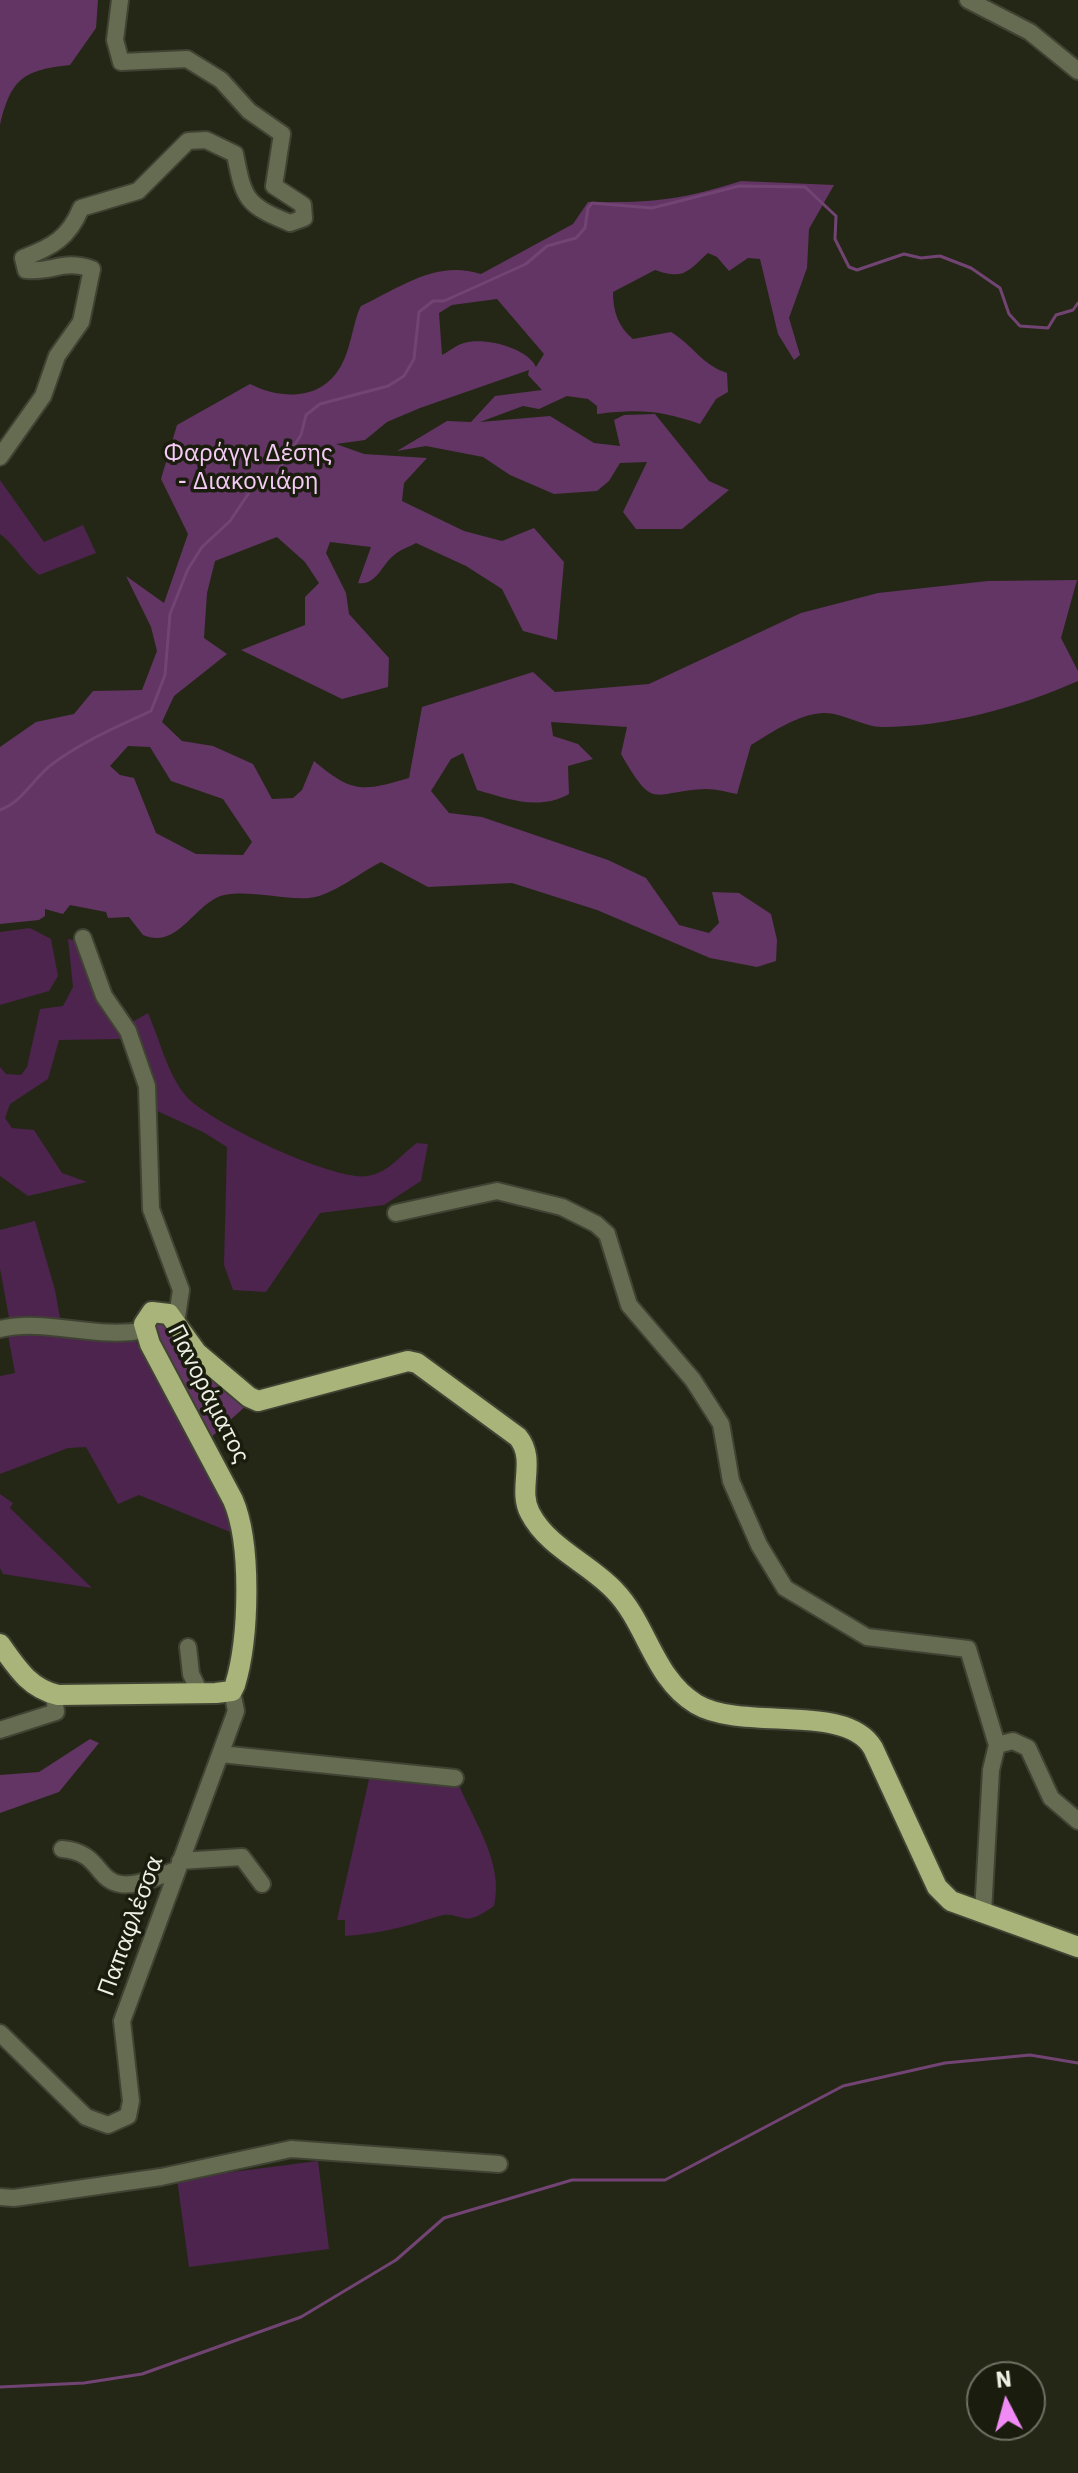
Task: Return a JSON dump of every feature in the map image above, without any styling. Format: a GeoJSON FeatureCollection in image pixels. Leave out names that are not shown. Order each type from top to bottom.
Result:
{"type":"FeatureCollection","features":[{"type":"Feature","properties":{"kind":"main road","name":"Πανοράματος"},"geometry":{"type":"LineString","coordinates":[[232,1691],[238,1678],[245,1594],[243,1525],[145,1330],[148,1315],[156,1310],[169,1314],[197,1353],[258,1401],[389,1363],[408,1361],[417,1363],[492,1417],[523,1442],[528,1466],[527,1508],[540,1530],[614,1590],[641,1624],[674,1686],[696,1704],[722,1715],[837,1723],[859,1732],[873,1748],[937,1887],[951,1901],[983,1913]]}},
{"type":"Feature","properties":{"kind":"main road"},"geometry":{"type":"LineString","coordinates":[[0,1644],[26,1679],[54,1694],[232,1691]]}},
{"type":"Feature","properties":{"kind":"main road"},"geometry":{"type":"LineString","coordinates":[[983,1913],[1078,1947]]}},
{"type":"Feature","properties":{"kind":"street"},"geometry":{"type":"LineString","coordinates":[[0,457],[43,396],[57,356],[81,322],[92,269],[70,262],[40,271],[26,270],[23,258],[54,246],[73,227],[81,208],[138,191],[188,141],[206,140],[235,154],[243,194],[264,212],[290,223],[304,218],[303,205],[274,186],[282,134],[249,111],[221,80],[187,59],[121,62],[115,40],[120,0]]}},
{"type":"Feature","properties":{"kind":"street"},"geometry":{"type":"LineString","coordinates":[[968,0],[1030,32],[1078,71]]}},
{"type":"Feature","properties":{"kind":"street"},"geometry":{"type":"LineString","coordinates":[[83,938],[104,996],[128,1031],[147,1086],[151,1209],[181,1290],[176,1323]]}},
{"type":"Feature","properties":{"kind":"street"},"geometry":{"type":"LineString","coordinates":[[396,1213],[497,1191],[562,1207],[596,1224],[607,1234],[629,1305],[693,1380],[721,1424],[731,1481],[759,1545],[785,1588],[867,1637],[968,1649],[997,1745],[991,1770],[983,1913]]}},
{"type":"Feature","properties":{"kind":"street"},"geometry":{"type":"LineString","coordinates":[[0,1329],[20,1326],[100,1333],[145,1330]]}},
{"type":"Feature","properties":{"kind":"street"},"geometry":{"type":"LineString","coordinates":[[188,1647],[191,1674],[200,1693]]}},
{"type":"Feature","properties":{"kind":"street","name":"Παπαφλέσσα"},"geometry":{"type":"LineString","coordinates":[[0,2033],[86,2117],[108,2125],[124,2120],[131,2101],[122,2021],[236,1711],[232,1691]]}},
{"type":"Feature","properties":{"kind":"street"},"geometry":{"type":"LineString","coordinates":[[0,1730],[56,1712],[54,1694]]}},
{"type":"Feature","properties":{"kind":"street"},"geometry":{"type":"LineString","coordinates":[[997,1745],[1011,1741],[1028,1748],[1051,1798],[1078,1821]]}},
{"type":"Feature","properties":{"kind":"street"},"geometry":{"type":"LineString","coordinates":[[220,1754],[455,1778]]}},
{"type":"Feature","properties":{"kind":"street"},"geometry":{"type":"LineString","coordinates":[[62,1849],[85,1853],[116,1883],[125,1885],[179,1866],[242,1857],[262,1884]]}},
{"type":"Feature","properties":{"kind":"street"},"geometry":{"type":"LineString","coordinates":[[0,2197],[14,2198],[161,2177],[291,2149],[499,2164]]}},
{"type":"Feature","properties":{"kind":"shaded area"},"geometry":{"type":"Polygon","coordinates":[[[0,480],[44,542],[83,525],[96,553],[39,575],[0,534],[0,480]]]}},
{"type":"Feature","properties":{"kind":"shaded area"},"geometry":{"type":"Polygon","coordinates":[[[30,928],[51,939],[58,976],[49,991],[0,1005],[0,932],[30,928]]]}},
{"type":"Feature","properties":{"kind":"shaded area"},"geometry":{"type":"Polygon","coordinates":[[[68,939],[78,941],[124,1035],[121,1039],[59,1040],[48,1079],[10,1104],[5,1118],[12,1128],[34,1130],[62,1173],[87,1182],[28,1196],[0,1176],[0,1067],[6,1074],[21,1075],[27,1067],[40,1009],[63,1006],[73,987],[68,939]]]}},
{"type":"Feature","properties":{"kind":"shaded area"},"geometry":{"type":"Polygon","coordinates":[[[148,1013],[179,1087],[199,1107],[219,1120],[302,1160],[352,1175],[376,1174],[417,1143],[428,1144],[421,1181],[384,1205],[320,1213],[266,1292],[233,1290],[224,1265],[227,1147],[155,1110],[127,1025],[148,1013]]]}},
{"type":"Feature","properties":{"kind":"shaded area"},"geometry":{"type":"Polygon","coordinates":[[[35,1221],[61,1323],[10,1323],[0,1269],[0,1230],[35,1221]]]}},
{"type":"Feature","properties":{"kind":"shaded area"},"geometry":{"type":"Polygon","coordinates":[[[7,1330],[134,1338],[230,1515],[235,1534],[139,1495],[118,1504],[86,1447],[68,1448],[0,1474],[0,1376],[15,1373],[7,1330]]]}},
{"type":"Feature","properties":{"kind":"shaded area"},"geometry":{"type":"Polygon","coordinates":[[[0,1494],[13,1503],[10,1508],[92,1588],[3,1574],[0,1568],[0,1494]]]}},
{"type":"Feature","properties":{"kind":"shaded area"},"geometry":{"type":"Polygon","coordinates":[[[370,1775],[459,1785],[492,1859],[496,1890],[494,1906],[467,1919],[445,1915],[391,1930],[345,1936],[345,1920],[337,1920],[370,1775]]]}},
{"type":"Feature","properties":{"kind":"shaded area"},"geometry":{"type":"Polygon","coordinates":[[[318,2161],[329,2249],[189,2267],[177,2179],[318,2161]]]}},
{"type":"Feature","properties":{"kind":"green space"},"geometry":{"type":"Polygon","coordinates":[[[0,0],[98,0],[96,28],[70,65],[41,70],[22,79],[9,96],[0,125],[0,0]]]}},
{"type":"Feature","properties":{"kind":"green space","name":"Φαράγγι Δέσης - Διακονιάρη"},"geometry":{"type":"Polygon","coordinates":[[[741,181],[834,185],[809,229],[807,268],[789,318],[800,355],[794,360],[778,334],[760,259],[748,258],[729,271],[717,257],[708,253],[684,272],[673,274],[655,270],[613,292],[617,318],[633,339],[671,332],[711,365],[727,373],[728,392],[716,399],[700,424],[649,412],[597,414],[597,406],[588,399],[567,396],[539,409],[523,406],[480,422],[550,416],[594,443],[620,446],[614,420],[624,415],[655,414],[709,481],[729,490],[682,529],[636,529],[623,512],[647,462],[620,463],[609,481],[597,491],[554,494],[510,475],[483,457],[426,446],[397,451],[447,421],[471,422],[495,396],[542,390],[528,375],[529,370],[420,408],[387,422],[365,440],[336,444],[364,454],[427,458],[404,483],[402,501],[464,531],[502,541],[534,528],[564,562],[557,640],[523,631],[502,589],[466,566],[416,543],[395,554],[374,578],[358,583],[371,547],[330,542],[326,553],[346,593],[349,614],[389,658],[388,687],[342,699],[241,650],[305,625],[305,597],[319,583],[305,562],[277,537],[215,561],[207,593],[204,638],[227,654],[174,696],[162,722],[182,741],[213,746],[253,764],[272,799],[293,798],[302,790],[314,761],[348,784],[380,786],[409,778],[422,707],[533,672],[555,692],[649,684],[801,613],[878,593],[988,581],[1077,580],[1061,638],[1078,671],[1078,681],[983,714],[932,723],[882,727],[830,713],[804,717],[751,745],[737,794],[706,789],[664,794],[648,792],[621,754],[627,727],[551,722],[553,736],[578,744],[593,759],[568,766],[569,794],[535,803],[477,790],[463,753],[451,759],[431,791],[449,813],[482,817],[608,860],[646,878],[679,925],[709,933],[719,923],[712,892],[739,893],[771,914],[777,940],[776,961],[757,967],[710,958],[597,910],[512,883],[428,887],[381,862],[315,897],[238,894],[216,898],[174,933],[164,937],[143,935],[129,917],[108,918],[106,912],[70,905],[63,914],[45,909],[45,916],[39,920],[0,924],[0,747],[36,722],[74,714],[93,691],[142,690],[157,651],[151,627],[126,576],[164,603],[188,534],[161,479],[177,425],[250,384],[275,393],[313,391],[334,376],[342,364],[361,306],[434,273],[449,270],[481,274],[573,224],[588,202],[666,199],[741,181]],[[497,299],[452,305],[439,313],[442,355],[461,344],[494,343],[524,354],[536,367],[544,354],[497,299]],[[128,746],[110,766],[120,775],[134,778],[156,833],[196,854],[243,855],[252,842],[223,799],[171,781],[150,747],[128,746]]]}},
{"type":"Feature","properties":{"kind":"green space"},"geometry":{"type":"Polygon","coordinates":[[[157,1315],[248,1404],[207,1441],[149,1319],[157,1315]]]}},
{"type":"Feature","properties":{"kind":"green space"},"geometry":{"type":"Polygon","coordinates":[[[90,1739],[99,1743],[59,1792],[0,1813],[0,1775],[39,1772],[90,1739]]]}},
{"type":"Feature","properties":{"kind":"waterway"},"geometry":{"type":"LineString","coordinates":[[0,810],[15,801],[44,771],[74,749],[151,711],[165,675],[170,614],[188,569],[202,547],[230,521],[255,484],[272,479],[301,435],[306,415],[320,404],[388,386],[404,376],[414,359],[419,312],[433,301],[444,301],[526,264],[547,246],[576,238],[585,228],[588,208],[592,203],[652,208],[739,186],[805,187],[836,216],[835,239],[849,267],[857,270],[904,254],[921,258],[940,256],[971,268],[1000,288],[1009,314],[1020,326],[1048,328],[1056,315],[1073,310],[1078,303]]}},
{"type":"Feature","properties":{"kind":"waterway"},"geometry":{"type":"LineString","coordinates":[[0,2387],[84,2383],[142,2374],[301,2317],[396,2260],[444,2218],[572,2180],[665,2180],[843,2086],[945,2063],[1030,2055],[1078,2063]]}}]}
